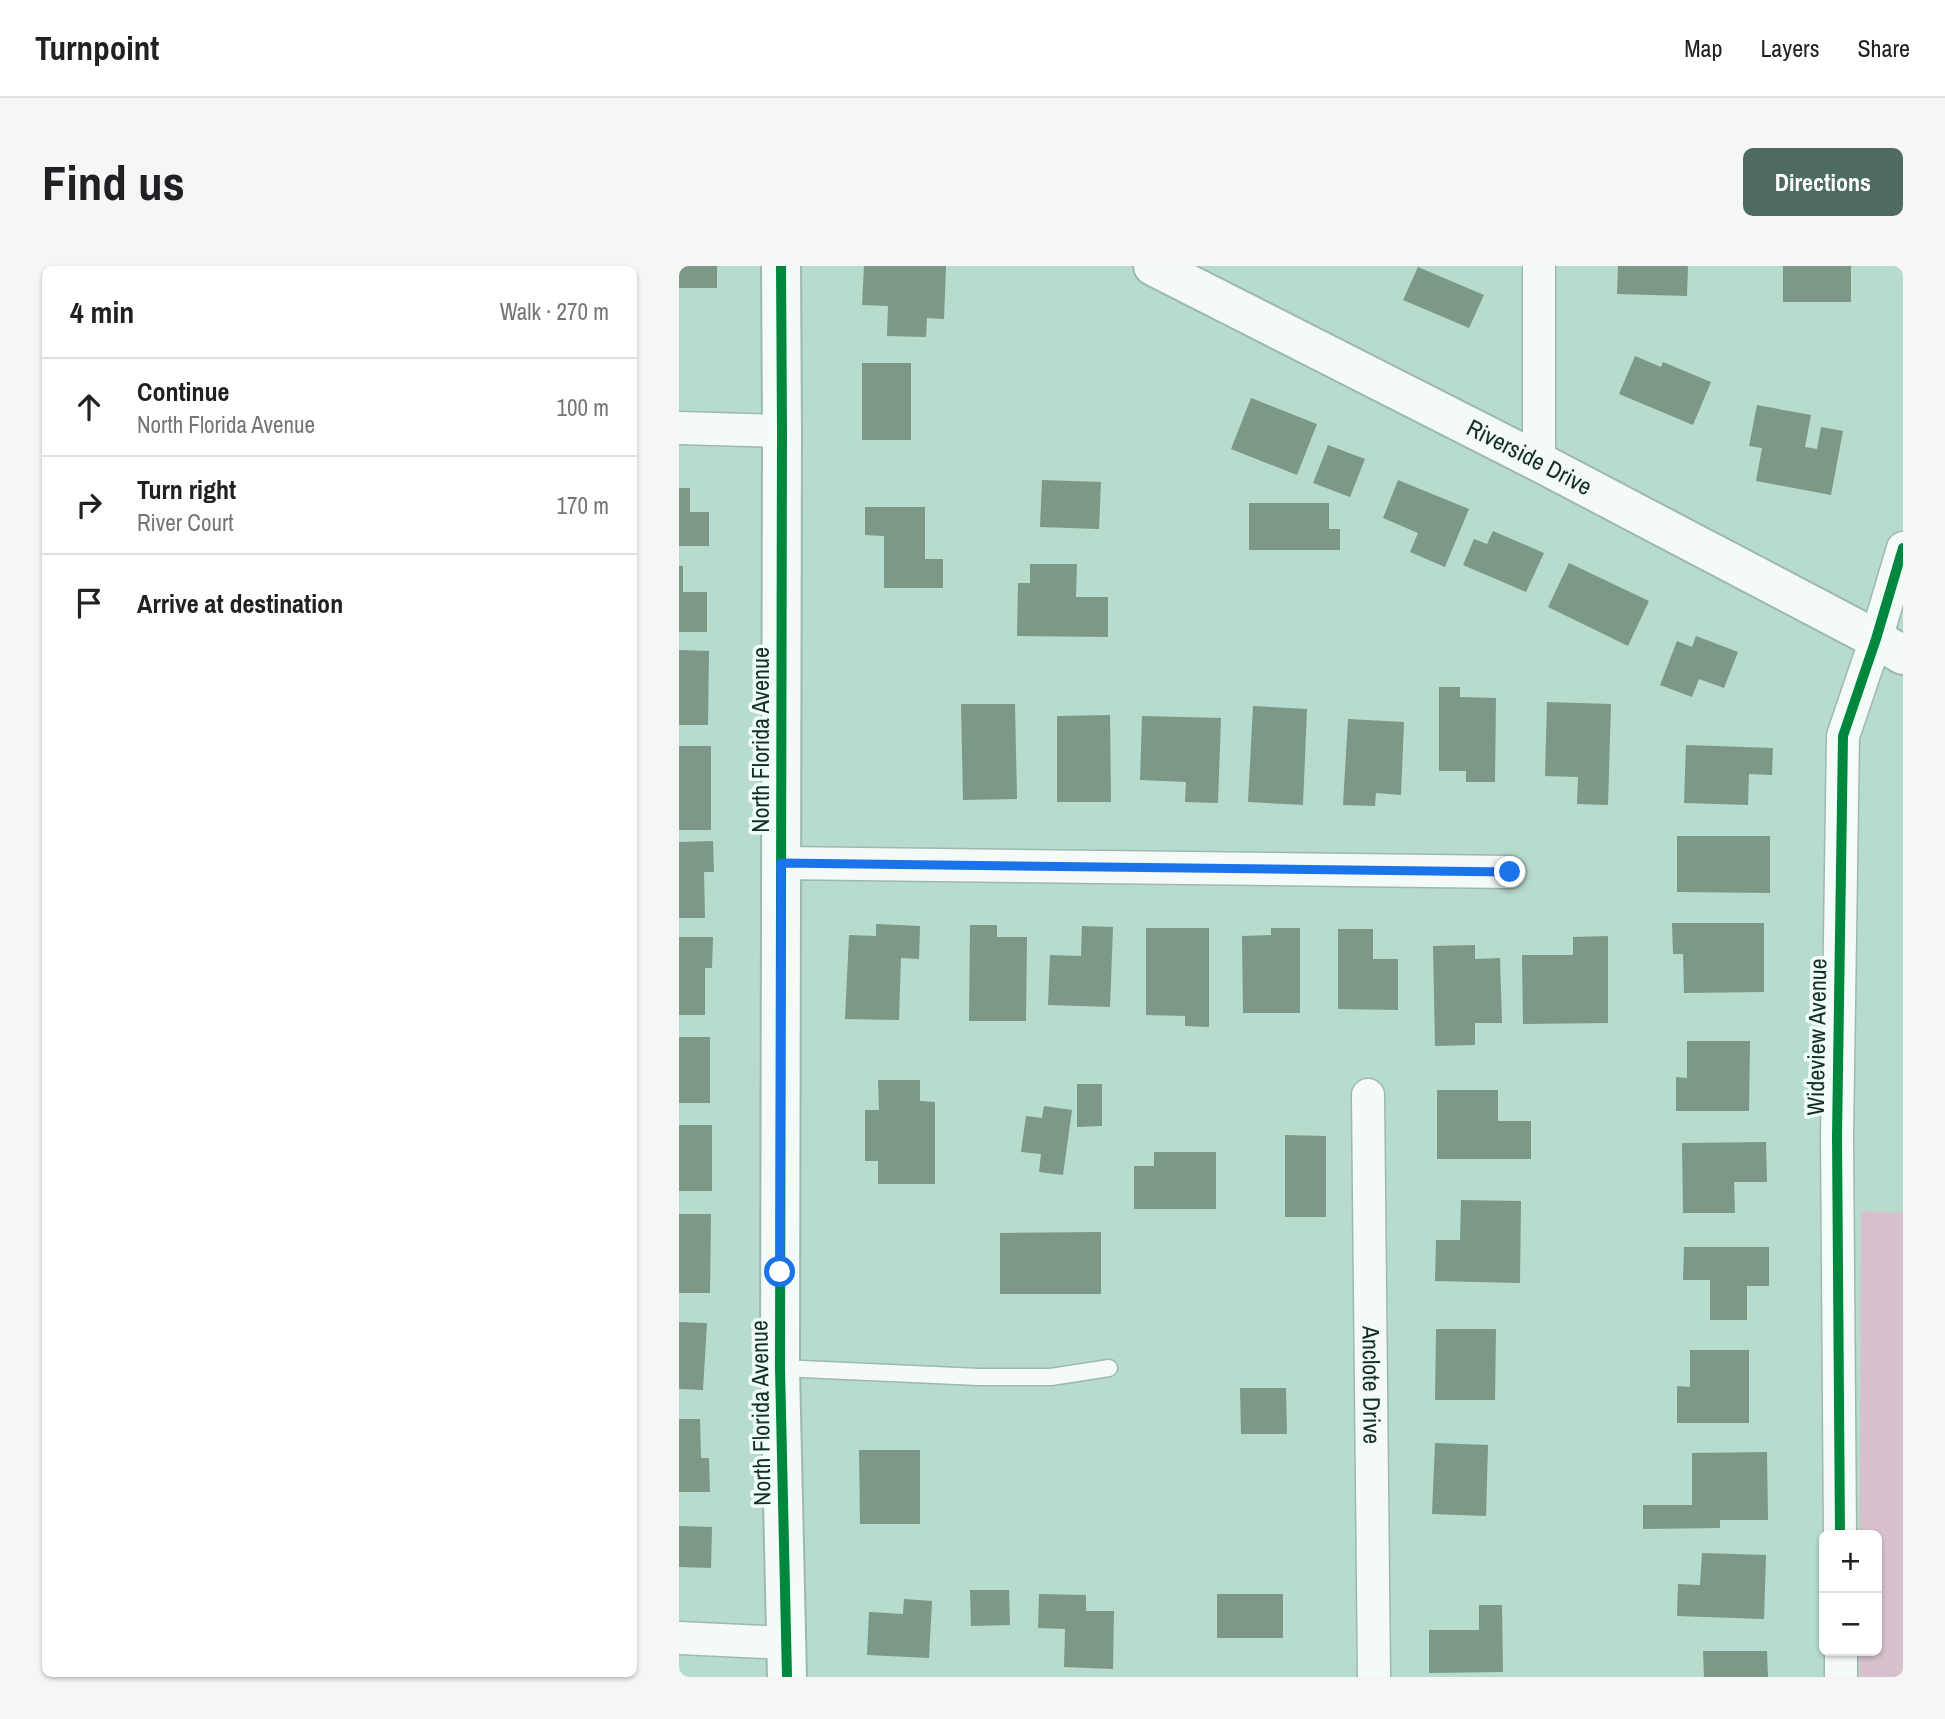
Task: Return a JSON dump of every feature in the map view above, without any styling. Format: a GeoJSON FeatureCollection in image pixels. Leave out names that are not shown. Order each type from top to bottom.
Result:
{"type":"FeatureCollection","features":[{"type":"Feature","properties":{"kind":"street","name":"North Florida Avenue"},"geometry":{"type":"LineString","coordinates":[[781,266],[780,1368],[787,1660]]}},
{"type":"Feature","properties":{"kind":"street"},"geometry":{"type":"LineString","coordinates":[[1539,266],[1539,462]]}},
{"type":"Feature","properties":{"kind":"street","name":"Riverside Drive"},"geometry":{"type":"LineString","coordinates":[[1159,268],[1539,462],[1890,647]]}},
{"type":"Feature","properties":{"kind":"street"},"geometry":{"type":"LineString","coordinates":[[679,428],[782,431]]}},
{"type":"Feature","properties":{"kind":"street","name":"Wideview Avenue"},"geometry":{"type":"LineString","coordinates":[[1840,1530],[1837,1137],[1843,736],[1890,647],[1903,548]]}},
{"type":"Feature","properties":{"kind":"street"},"geometry":{"type":"LineString","coordinates":[[781,863],[1510,872]]}},
{"type":"Feature","properties":{"kind":"street","name":"Anclote Drive"},"geometry":{"type":"LineString","coordinates":[[1369,1095],[1374,1677]]}},
{"type":"Feature","properties":{"kind":"street"},"geometry":{"type":"LineString","coordinates":[[679,1638],[787,1660]]}},
{"type":"Feature","properties":{"kind":"street"},"geometry":{"type":"LineString","coordinates":[[1841,1656],[1841,1677]]}},
{"type":"Feature","properties":{"kind":"lane"},"geometry":{"type":"LineString","coordinates":[[780,1368],[979,1377],[1051,1377],[1109,1368]]}},
{"type":"Feature","properties":{"kind":"shaded area"},"geometry":{"type":"Polygon","coordinates":[[[1861,1211],[1903,1213],[1903,1677],[1860,1677],[1859,1656],[1882,1656],[1882,1530],[1860,1530],[1861,1211]]]}},
{"type":"Feature","properties":{"kind":"building"},"geometry":{"type":"Polygon","coordinates":[[[679,266],[717,266],[717,288],[679,288],[679,266]]]}},
{"type":"Feature","properties":{"kind":"building"},"geometry":{"type":"Polygon","coordinates":[[[864,266],[946,266],[944,319],[927,318],[926,337],[887,336],[888,306],[862,305],[864,266]]]}},
{"type":"Feature","properties":{"kind":"building"},"geometry":{"type":"Polygon","coordinates":[[[1618,266],[1688,266],[1687,296],[1617,294],[1618,266]]]}},
{"type":"Feature","properties":{"kind":"building"},"geometry":{"type":"Polygon","coordinates":[[[1783,266],[1851,266],[1851,302],[1783,302],[1783,266]]]}},
{"type":"Feature","properties":{"kind":"building"},"geometry":{"type":"Polygon","coordinates":[[[1418,267],[1484,295],[1469,328],[1403,300],[1418,267]]]}},
{"type":"Feature","properties":{"kind":"building"},"geometry":{"type":"Polygon","coordinates":[[[1635,356],[1661,367],[1663,362],[1711,382],[1693,425],[1619,394],[1635,356]]]}},
{"type":"Feature","properties":{"kind":"building"},"geometry":{"type":"Polygon","coordinates":[[[862,363],[911,363],[911,440],[862,440],[862,363]]]}},
{"type":"Feature","properties":{"kind":"building"},"geometry":{"type":"Polygon","coordinates":[[[1251,398],[1317,424],[1297,475],[1231,449],[1251,398]]]}},
{"type":"Feature","properties":{"kind":"building"},"geometry":{"type":"Polygon","coordinates":[[[1757,405],[1811,415],[1805,447],[1817,449],[1821,427],[1843,431],[1831,495],[1756,481],[1762,448],[1749,446],[1757,405]]]}},
{"type":"Feature","properties":{"kind":"building"},"geometry":{"type":"Polygon","coordinates":[[[1328,445],[1365,459],[1350,497],[1313,483],[1328,445]]]}},
{"type":"Feature","properties":{"kind":"building"},"geometry":{"type":"Polygon","coordinates":[[[1042,480],[1101,482],[1099,529],[1040,527],[1042,480]]]}},
{"type":"Feature","properties":{"kind":"building"},"geometry":{"type":"Polygon","coordinates":[[[1398,480],[1469,509],[1445,567],[1410,552],[1418,533],[1383,518],[1398,480]]]}},
{"type":"Feature","properties":{"kind":"building"},"geometry":{"type":"Polygon","coordinates":[[[679,488],[690,488],[690,512],[709,512],[709,546],[679,546],[679,488]]]}},
{"type":"Feature","properties":{"kind":"building"},"geometry":{"type":"Polygon","coordinates":[[[1249,503],[1329,503],[1329,529],[1340,529],[1340,550],[1249,550],[1249,503]]]}},
{"type":"Feature","properties":{"kind":"building"},"geometry":{"type":"Polygon","coordinates":[[[865,507],[925,507],[925,559],[943,559],[943,588],[884,588],[884,536],[865,535],[865,507]]]}},
{"type":"Feature","properties":{"kind":"building"},"geometry":{"type":"Polygon","coordinates":[[[1493,531],[1544,553],[1526,592],[1463,565],[1474,539],[1487,544],[1493,531]]]}},
{"type":"Feature","properties":{"kind":"building"},"geometry":{"type":"Polygon","coordinates":[[[1569,563],[1649,601],[1628,646],[1548,607],[1569,563]]]}},
{"type":"Feature","properties":{"kind":"building"},"geometry":{"type":"Polygon","coordinates":[[[1030,564],[1077,564],[1076,597],[1108,597],[1108,637],[1017,636],[1018,583],[1030,583],[1030,564]]]}},
{"type":"Feature","properties":{"kind":"building"},"geometry":{"type":"Polygon","coordinates":[[[679,566],[683,566],[683,592],[707,592],[707,632],[679,632],[679,566]]]}},
{"type":"Feature","properties":{"kind":"building"},"geometry":{"type":"Polygon","coordinates":[[[1696,636],[1738,652],[1724,688],[1699,679],[1692,697],[1660,685],[1677,641],[1692,647],[1696,636]]]}},
{"type":"Feature","properties":{"kind":"building"},"geometry":{"type":"Polygon","coordinates":[[[679,650],[709,651],[708,725],[679,725],[679,650]]]}},
{"type":"Feature","properties":{"kind":"building"},"geometry":{"type":"Polygon","coordinates":[[[1439,687],[1460,687],[1460,697],[1496,698],[1495,782],[1466,782],[1466,771],[1439,771],[1439,687]]]}},
{"type":"Feature","properties":{"kind":"building"},"geometry":{"type":"Polygon","coordinates":[[[1547,702],[1611,704],[1608,805],[1577,804],[1578,777],[1545,776],[1547,702]]]}},
{"type":"Feature","properties":{"kind":"building"},"geometry":{"type":"Polygon","coordinates":[[[961,704],[1015,704],[1017,799],[963,800],[961,704]]]}},
{"type":"Feature","properties":{"kind":"building"},"geometry":{"type":"Polygon","coordinates":[[[1253,706],[1307,709],[1303,805],[1248,802],[1253,706]]]}},
{"type":"Feature","properties":{"kind":"building"},"geometry":{"type":"Polygon","coordinates":[[[1110,715],[1111,802],[1057,802],[1057,716],[1110,715]]]}},
{"type":"Feature","properties":{"kind":"building"},"geometry":{"type":"Polygon","coordinates":[[[1142,716],[1221,718],[1218,803],[1185,802],[1186,782],[1140,780],[1142,716]]]}},
{"type":"Feature","properties":{"kind":"building"},"geometry":{"type":"Polygon","coordinates":[[[1348,719],[1404,722],[1401,795],[1376,793],[1375,806],[1343,805],[1348,719]]]}},
{"type":"Feature","properties":{"kind":"building"},"geometry":{"type":"Polygon","coordinates":[[[1686,745],[1773,748],[1772,775],[1749,774],[1748,805],[1684,803],[1686,745]]]}},
{"type":"Feature","properties":{"kind":"building"},"geometry":{"type":"Polygon","coordinates":[[[679,746],[711,746],[711,830],[679,830],[679,746]]]}},
{"type":"Feature","properties":{"kind":"building"},"geometry":{"type":"Polygon","coordinates":[[[1677,836],[1770,836],[1770,893],[1677,892],[1677,836]]]}},
{"type":"Feature","properties":{"kind":"building"},"geometry":{"type":"Polygon","coordinates":[[[713,841],[714,872],[704,872],[705,918],[679,918],[679,842],[713,841]]]}},
{"type":"Feature","properties":{"kind":"building"},"geometry":{"type":"Polygon","coordinates":[[[1672,923],[1764,923],[1764,992],[1684,993],[1683,954],[1673,954],[1672,923]]]}},
{"type":"Feature","properties":{"kind":"building"},"geometry":{"type":"Polygon","coordinates":[[[876,924],[920,926],[919,959],[901,958],[899,1020],[845,1019],[849,935],[876,936],[876,924]]]}},
{"type":"Feature","properties":{"kind":"building"},"geometry":{"type":"Polygon","coordinates":[[[970,925],[997,925],[997,937],[1027,937],[1026,1021],[969,1021],[970,925]]]}},
{"type":"Feature","properties":{"kind":"building"},"geometry":{"type":"Polygon","coordinates":[[[1082,926],[1113,927],[1110,1007],[1048,1005],[1050,955],[1081,956],[1082,926]]]}},
{"type":"Feature","properties":{"kind":"building"},"geometry":{"type":"Polygon","coordinates":[[[1146,928],[1209,928],[1209,1027],[1185,1026],[1185,1016],[1146,1015],[1146,928]]]}},
{"type":"Feature","properties":{"kind":"building"},"geometry":{"type":"Polygon","coordinates":[[[1271,928],[1300,928],[1300,1013],[1243,1013],[1242,936],[1271,935],[1271,928]]]}},
{"type":"Feature","properties":{"kind":"building"},"geometry":{"type":"Polygon","coordinates":[[[1338,929],[1373,929],[1373,959],[1398,959],[1398,1010],[1338,1009],[1338,929]]]}},
{"type":"Feature","properties":{"kind":"building"},"geometry":{"type":"Polygon","coordinates":[[[1608,936],[1608,1023],[1523,1024],[1522,955],[1573,955],[1573,937],[1608,936]]]}},
{"type":"Feature","properties":{"kind":"building"},"geometry":{"type":"Polygon","coordinates":[[[679,937],[713,937],[712,968],[705,968],[705,1015],[679,1015],[679,937]]]}},
{"type":"Feature","properties":{"kind":"building"},"geometry":{"type":"Polygon","coordinates":[[[1475,945],[1475,959],[1500,958],[1502,1023],[1475,1023],[1475,1045],[1435,1046],[1433,946],[1475,945]]]}},
{"type":"Feature","properties":{"kind":"building"},"geometry":{"type":"Polygon","coordinates":[[[679,1037],[710,1037],[710,1103],[679,1103],[679,1037]]]}},
{"type":"Feature","properties":{"kind":"building"},"geometry":{"type":"Polygon","coordinates":[[[1687,1041],[1750,1041],[1749,1111],[1676,1111],[1676,1077],[1687,1078],[1687,1041]]]}},
{"type":"Feature","properties":{"kind":"building"},"geometry":{"type":"Polygon","coordinates":[[[878,1080],[920,1080],[920,1101],[935,1102],[935,1184],[878,1184],[878,1161],[865,1161],[865,1110],[879,1110],[878,1080]]]}},
{"type":"Feature","properties":{"kind":"building"},"geometry":{"type":"Polygon","coordinates":[[[1077,1084],[1102,1084],[1102,1126],[1077,1127],[1077,1084]]]}},
{"type":"Feature","properties":{"kind":"building"},"geometry":{"type":"Polygon","coordinates":[[[1437,1090],[1498,1090],[1498,1121],[1531,1121],[1531,1159],[1437,1159],[1437,1090]]]}},
{"type":"Feature","properties":{"kind":"building"},"geometry":{"type":"Polygon","coordinates":[[[1044,1106],[1072,1110],[1063,1175],[1039,1172],[1041,1154],[1021,1152],[1026,1116],[1042,1118],[1044,1106]]]}},
{"type":"Feature","properties":{"kind":"building"},"geometry":{"type":"Polygon","coordinates":[[[679,1125],[712,1125],[712,1191],[679,1191],[679,1125]]]}},
{"type":"Feature","properties":{"kind":"building"},"geometry":{"type":"Polygon","coordinates":[[[1285,1135],[1326,1136],[1326,1217],[1285,1217],[1285,1135]]]}},
{"type":"Feature","properties":{"kind":"building"},"geometry":{"type":"Polygon","coordinates":[[[1766,1142],[1767,1182],[1734,1182],[1735,1213],[1683,1213],[1682,1143],[1766,1142]]]}},
{"type":"Feature","properties":{"kind":"building"},"geometry":{"type":"Polygon","coordinates":[[[1154,1152],[1216,1152],[1216,1209],[1134,1209],[1134,1166],[1154,1166],[1154,1152]]]}},
{"type":"Feature","properties":{"kind":"building"},"geometry":{"type":"Polygon","coordinates":[[[1461,1200],[1521,1201],[1520,1283],[1435,1281],[1436,1240],[1460,1240],[1461,1200]]]}},
{"type":"Feature","properties":{"kind":"building"},"geometry":{"type":"Polygon","coordinates":[[[679,1214],[711,1214],[710,1293],[679,1293],[679,1214]]]}},
{"type":"Feature","properties":{"kind":"building"},"geometry":{"type":"Polygon","coordinates":[[[1101,1232],[1101,1294],[1000,1294],[1000,1233],[1101,1232]]]}},
{"type":"Feature","properties":{"kind":"building"},"geometry":{"type":"Polygon","coordinates":[[[1684,1247],[1769,1247],[1769,1286],[1747,1286],[1747,1320],[1710,1320],[1710,1280],[1683,1280],[1684,1247]]]}},
{"type":"Feature","properties":{"kind":"building"},"geometry":{"type":"Polygon","coordinates":[[[679,1322],[707,1323],[703,1390],[679,1389],[679,1322]]]}},
{"type":"Feature","properties":{"kind":"building"},"geometry":{"type":"Polygon","coordinates":[[[1436,1329],[1496,1329],[1495,1400],[1435,1400],[1436,1329]]]}},
{"type":"Feature","properties":{"kind":"building"},"geometry":{"type":"Polygon","coordinates":[[[1690,1350],[1749,1350],[1749,1423],[1677,1423],[1677,1386],[1690,1387],[1690,1350]]]}},
{"type":"Feature","properties":{"kind":"building"},"geometry":{"type":"Polygon","coordinates":[[[1240,1388],[1286,1388],[1287,1434],[1241,1434],[1240,1388]]]}},
{"type":"Feature","properties":{"kind":"building"},"geometry":{"type":"Polygon","coordinates":[[[679,1419],[700,1419],[701,1458],[709,1458],[710,1492],[679,1492],[679,1419]]]}},
{"type":"Feature","properties":{"kind":"building"},"geometry":{"type":"Polygon","coordinates":[[[1435,1443],[1488,1445],[1486,1516],[1432,1514],[1435,1443]]]}},
{"type":"Feature","properties":{"kind":"building"},"geometry":{"type":"Polygon","coordinates":[[[859,1450],[920,1450],[920,1524],[860,1524],[859,1450]]]}},
{"type":"Feature","properties":{"kind":"building"},"geometry":{"type":"Polygon","coordinates":[[[1767,1452],[1768,1520],[1720,1520],[1720,1528],[1643,1529],[1643,1505],[1692,1505],[1692,1453],[1767,1452]]]}},
{"type":"Feature","properties":{"kind":"building"},"geometry":{"type":"Polygon","coordinates":[[[679,1526],[712,1527],[711,1568],[679,1567],[679,1526]]]}},
{"type":"Feature","properties":{"kind":"building"},"geometry":{"type":"Polygon","coordinates":[[[1702,1553],[1766,1555],[1764,1619],[1677,1616],[1678,1584],[1700,1585],[1702,1553]]]}},
{"type":"Feature","properties":{"kind":"building"},"geometry":{"type":"Polygon","coordinates":[[[970,1590],[1009,1590],[1010,1625],[971,1626],[970,1590]]]}},
{"type":"Feature","properties":{"kind":"building"},"geometry":{"type":"Polygon","coordinates":[[[1039,1594],[1086,1595],[1086,1611],[1114,1611],[1113,1669],[1064,1667],[1065,1629],[1038,1628],[1039,1594]]]}},
{"type":"Feature","properties":{"kind":"building"},"geometry":{"type":"Polygon","coordinates":[[[1217,1594],[1283,1594],[1283,1638],[1217,1638],[1217,1594]]]}},
{"type":"Feature","properties":{"kind":"building"},"geometry":{"type":"Polygon","coordinates":[[[904,1599],[932,1601],[929,1658],[867,1655],[869,1612],[903,1614],[904,1599]]]}},
{"type":"Feature","properties":{"kind":"building"},"geometry":{"type":"Polygon","coordinates":[[[1479,1605],[1502,1605],[1503,1672],[1429,1673],[1429,1630],[1479,1630],[1479,1605]]]}},
{"type":"Feature","properties":{"kind":"building"},"geometry":{"type":"Polygon","coordinates":[[[1703,1651],[1767,1651],[1768,1677],[1704,1677],[1703,1651]]]}},
{"type":"Feature","properties":{"kind":"cycle path"},"geometry":{"type":"LineString","coordinates":[[781,266],[780,1368],[787,1677]]}},
{"type":"Feature","properties":{"kind":"cycle path"},"geometry":{"type":"LineString","coordinates":[[1840,1530],[1837,1137],[1843,736],[1903,548]]}},
{"type":"Feature","properties":{"kind":"route"},"geometry":{"type":"LineString","coordinates":[[780,1272],[781,863],[1510,872]]}}]}
